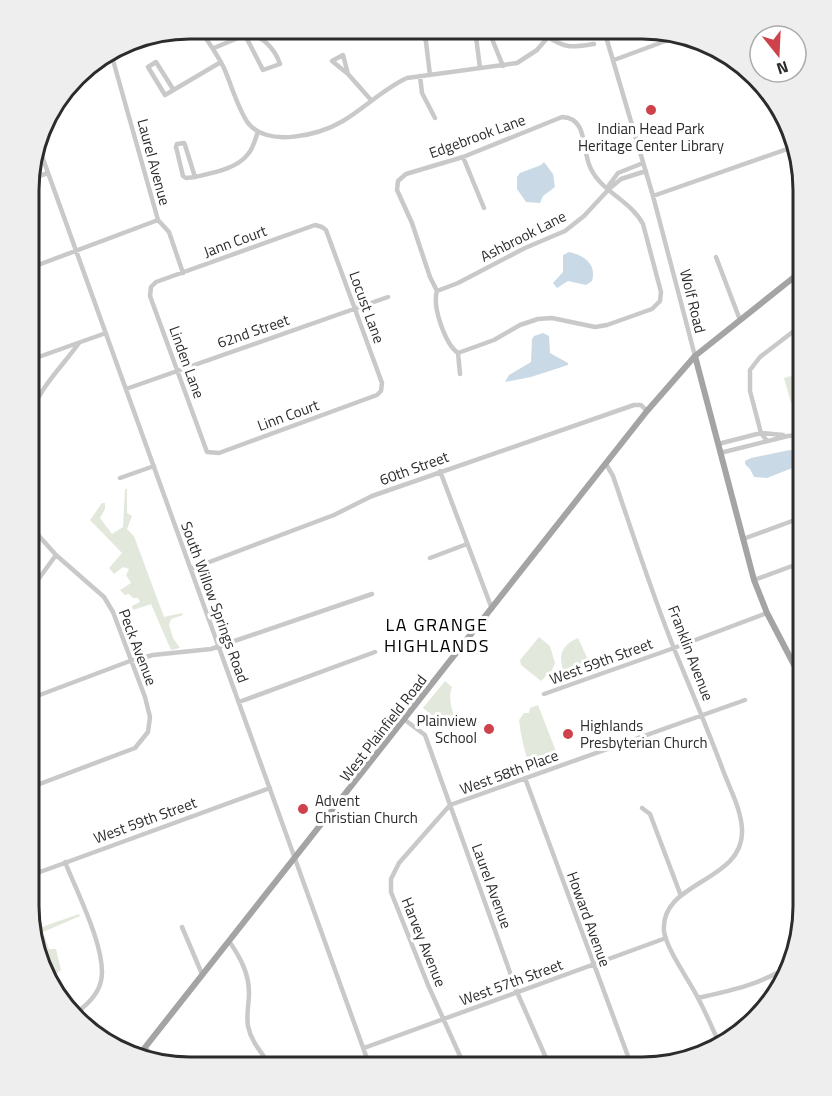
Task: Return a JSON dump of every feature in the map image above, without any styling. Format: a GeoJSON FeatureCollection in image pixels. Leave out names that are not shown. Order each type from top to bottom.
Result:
{"type":"FeatureCollection","features":[{"type":"Feature","properties":{"kind":"main road","name":"West Plainfield Road"},"geometry":{"type":"LineString","coordinates":[[145,1048],[647,411],[695,356],[793,278]]}},
{"type":"Feature","properties":{"kind":"main road","name":"Wolf Road"},"geometry":{"type":"LineString","coordinates":[[695,356],[754,580],[767,613],[793,663]]}},
{"type":"Feature","properties":{"kind":"street"},"geometry":{"type":"LineString","coordinates":[[207,39],[221,62],[249,124],[258,132],[272,136],[300,136],[339,123],[396,83],[407,78],[503,66],[526,58],[546,39]]}},
{"type":"Feature","properties":{"kind":"street"},"geometry":{"type":"LineString","coordinates":[[213,48],[234,39]]}},
{"type":"Feature","properties":{"kind":"street"},"geometry":{"type":"LineString","coordinates":[[246,39],[264,70],[280,64],[262,39]]}},
{"type":"Feature","properties":{"kind":"street"},"geometry":{"type":"LineString","coordinates":[[424,39],[430,75]]}},
{"type":"Feature","properties":{"kind":"street"},"geometry":{"type":"LineString","coordinates":[[476,39],[480,68]]}},
{"type":"Feature","properties":{"kind":"street"},"geometry":{"type":"LineString","coordinates":[[492,39],[503,66]]}},
{"type":"Feature","properties":{"kind":"street"},"geometry":{"type":"LineString","coordinates":[[551,39],[562,46],[576,47],[594,44]]}},
{"type":"Feature","properties":{"kind":"street","name":"Wolf Road"},"geometry":{"type":"LineString","coordinates":[[607,39],[653,196],[695,356]]}},
{"type":"Feature","properties":{"kind":"street"},"geometry":{"type":"LineString","coordinates":[[614,60],[666,41]]}},
{"type":"Feature","properties":{"kind":"street","name":"Laurel Avenue"},"geometry":{"type":"LineString","coordinates":[[113,60],[158,220],[169,232],[183,273]]}},
{"type":"Feature","properties":{"kind":"street"},"geometry":{"type":"LineString","coordinates":[[173,89],[156,62],[148,67],[165,95],[221,62]]}},
{"type":"Feature","properties":{"kind":"street"},"geometry":{"type":"LineString","coordinates":[[348,74],[371,100]]}},
{"type":"Feature","properties":{"kind":"street"},"geometry":{"type":"LineString","coordinates":[[420,76],[422,93],[435,118]]}},
{"type":"Feature","properties":{"kind":"street","name":"Edgebrook Lane"},"geometry":{"type":"LineString","coordinates":[[437,291],[397,190],[400,178],[406,174],[463,157],[562,117],[570,117],[578,122],[581,128],[590,168],[609,189]]}},
{"type":"Feature","properties":{"kind":"street"},"geometry":{"type":"LineString","coordinates":[[195,177],[185,145],[177,144],[183,176],[195,177],[240,162],[250,153],[258,132]]}},
{"type":"Feature","properties":{"kind":"street"},"geometry":{"type":"LineString","coordinates":[[653,196],[787,149]]}},
{"type":"Feature","properties":{"kind":"street"},"geometry":{"type":"LineString","coordinates":[[463,157],[484,208]]}},
{"type":"Feature","properties":{"kind":"street","name":"South Willow Springs Road"},"geometry":{"type":"LineString","coordinates":[[43,158],[367,1057]]}},
{"type":"Feature","properties":{"kind":"street","name":"Ashbrook Lane"},"geometry":{"type":"LineString","coordinates":[[609,189],[609,185],[618,173],[643,163]]}},
{"type":"Feature","properties":{"kind":"street","name":"Ashbrook Lane"},"geometry":{"type":"LineString","coordinates":[[437,291],[565,231],[584,216],[621,179],[646,171]]}},
{"type":"Feature","properties":{"kind":"street"},"geometry":{"type":"LineString","coordinates":[[40,176],[48,173]]}},
{"type":"Feature","properties":{"kind":"street"},"geometry":{"type":"LineString","coordinates":[[458,353],[494,340],[520,325],[538,319],[552,318],[589,326],[607,325],[652,309],[659,304],[661,292],[643,224],[637,213],[609,189]]}},
{"type":"Feature","properties":{"kind":"street"},"geometry":{"type":"LineString","coordinates":[[39,265],[158,220]]}},
{"type":"Feature","properties":{"kind":"street","name":"Jann Court"},"geometry":{"type":"LineString","coordinates":[[156,282],[315,225],[322,227]]}},
{"type":"Feature","properties":{"kind":"street","name":"Locust Lane"},"geometry":{"type":"LineString","coordinates":[[322,227],[326,230],[382,383],[382,389],[377,395]]}},
{"type":"Feature","properties":{"kind":"street"},"geometry":{"type":"LineString","coordinates":[[716,257],[740,320]]}},
{"type":"Feature","properties":{"kind":"street","name":"Linden Lane"},"geometry":{"type":"LineString","coordinates":[[156,282],[151,287],[150,296],[207,452]]}},
{"type":"Feature","properties":{"kind":"street"},"geometry":{"type":"LineString","coordinates":[[437,291],[435,307],[449,344],[458,353],[460,374]]}},
{"type":"Feature","properties":{"kind":"street","name":"62nd Street"},"geometry":{"type":"LineString","coordinates":[[126,389],[388,297]]}},
{"type":"Feature","properties":{"kind":"street"},"geometry":{"type":"LineString","coordinates":[[766,441],[761,433],[749,386],[750,370],[760,357],[793,332]]}},
{"type":"Feature","properties":{"kind":"street"},"geometry":{"type":"LineString","coordinates":[[39,357],[106,333]]}},
{"type":"Feature","properties":{"kind":"street"},"geometry":{"type":"LineString","coordinates":[[39,397],[46,384],[79,343]]}},
{"type":"Feature","properties":{"kind":"street","name":"Linn Court"},"geometry":{"type":"LineString","coordinates":[[207,452],[219,453],[377,395]]}},
{"type":"Feature","properties":{"kind":"street","name":"60th Street"},"geometry":{"type":"LineString","coordinates":[[191,569],[334,515],[372,496],[440,471],[634,405],[641,405],[647,411]]}},
{"type":"Feature","properties":{"kind":"street"},"geometry":{"type":"LineString","coordinates":[[718,444],[761,433],[788,436]]}},
{"type":"Feature","properties":{"kind":"street"},"geometry":{"type":"LineString","coordinates":[[720,453],[793,436]]}},
{"type":"Feature","properties":{"kind":"street","name":"Franklin Avenue"},"geometry":{"type":"LineString","coordinates":[[606,464],[613,476],[674,648],[738,812],[742,838],[738,850],[728,864],[681,896]]}},
{"type":"Feature","properties":{"kind":"street"},"geometry":{"type":"LineString","coordinates":[[120,477],[154,466]]}},
{"type":"Feature","properties":{"kind":"street"},"geometry":{"type":"LineString","coordinates":[[440,471],[492,609]]}},
{"type":"Feature","properties":{"kind":"street"},"geometry":{"type":"LineString","coordinates":[[743,539],[793,521]]}},
{"type":"Feature","properties":{"kind":"street","name":"Peck Avenue"},"geometry":{"type":"LineString","coordinates":[[39,536],[56,555],[104,597],[113,612],[145,697],[150,717],[148,732],[139,746],[127,753],[39,785]]}},
{"type":"Feature","properties":{"kind":"street"},"geometry":{"type":"LineString","coordinates":[[430,558],[467,544]]}},
{"type":"Feature","properties":{"kind":"street"},"geometry":{"type":"LineString","coordinates":[[39,578],[56,555]]}},
{"type":"Feature","properties":{"kind":"street"},"geometry":{"type":"LineString","coordinates":[[754,580],[793,566]]}},
{"type":"Feature","properties":{"kind":"street"},"geometry":{"type":"LineString","coordinates":[[39,695],[130,661],[153,655],[210,649],[372,594]]}},
{"type":"Feature","properties":{"kind":"street","name":"West 59th Street"},"geometry":{"type":"LineString","coordinates":[[544,694],[767,613]]}},
{"type":"Feature","properties":{"kind":"street"},"geometry":{"type":"LineString","coordinates":[[239,702],[375,652]]}},
{"type":"Feature","properties":{"kind":"street","name":"West 58th Place"},"geometry":{"type":"LineString","coordinates":[[450,805],[745,700]]}},
{"type":"Feature","properties":{"kind":"street","name":"Laurel Avenue"},"geometry":{"type":"LineString","coordinates":[[405,720],[425,735],[517,992],[546,1057]]}},
{"type":"Feature","properties":{"kind":"street","name":"Howard Avenue"},"geometry":{"type":"LineString","coordinates":[[525,778],[592,965],[628,1057]]}},
{"type":"Feature","properties":{"kind":"street","name":"West 59th Street"},"geometry":{"type":"LineString","coordinates":[[39,872],[270,788]]}},
{"type":"Feature","properties":{"kind":"street","name":"Harvey Avenue"},"geometry":{"type":"LineString","coordinates":[[450,805],[399,863],[391,879],[391,892],[442,1020],[460,1057]]}},
{"type":"Feature","properties":{"kind":"street"},"geometry":{"type":"LineString","coordinates":[[642,808],[650,814],[681,896],[668,910],[664,931],[666,938],[716,1037]]}},
{"type":"Feature","properties":{"kind":"street"},"geometry":{"type":"LineString","coordinates":[[65,862],[99,949],[102,971],[99,987],[88,1003],[80,1010]]}},
{"type":"Feature","properties":{"kind":"street"},"geometry":{"type":"LineString","coordinates":[[182,927],[202,975]]}},
{"type":"Feature","properties":{"kind":"street","name":"West 57th Street"},"geometry":{"type":"LineString","coordinates":[[364,1048],[666,938]]}},
{"type":"Feature","properties":{"kind":"street"},"geometry":{"type":"LineString","coordinates":[[229,941],[248,979],[250,1034],[264,1057]]}},
{"type":"Feature","properties":{"kind":"street"},"geometry":{"type":"LineString","coordinates":[[698,998],[747,986],[777,973]]}},
{"type":"Feature","properties":{"kind":"street"},"geometry":{"type":"LineString","coordinates":[[145,1048],[149,1051]]}},
{"type":"Feature","properties":{"kind":"shaded area"},"geometry":{"type":"Polygon","coordinates":[[[793,376],[793,402],[791,403],[784,378],[793,376]]]}},
{"type":"Feature","properties":{"kind":"shaded area"},"geometry":{"type":"Polygon","coordinates":[[[125,489],[127,489],[127,513],[132,516],[127,529],[134,536],[164,617],[182,613],[183,615],[171,619],[169,625],[173,638],[180,648],[171,650],[151,604],[133,610],[132,606],[140,602],[138,598],[133,598],[129,594],[125,595],[120,590],[131,583],[126,575],[129,569],[123,567],[114,574],[109,568],[122,553],[90,520],[102,503],[105,503],[105,509],[100,518],[112,534],[123,527],[125,489]]]}},
{"type":"Feature","properties":{"kind":"shaded area"},"geometry":{"type":"Polygon","coordinates":[[[539,637],[550,646],[555,663],[552,670],[541,681],[521,665],[520,660],[539,637]]]}},
{"type":"Feature","properties":{"kind":"shaded area"},"geometry":{"type":"Polygon","coordinates":[[[578,638],[589,662],[588,666],[567,677],[562,665],[562,654],[567,645],[578,638]]]}},
{"type":"Feature","properties":{"kind":"shaded area"},"geometry":{"type":"Polygon","coordinates":[[[445,681],[452,687],[450,702],[458,726],[440,729],[438,720],[423,708],[445,681]]]}},
{"type":"Feature","properties":{"kind":"shaded area"},"geometry":{"type":"Polygon","coordinates":[[[538,705],[559,759],[531,770],[519,720],[524,713],[529,713],[530,708],[538,705]]]}},
{"type":"Feature","properties":{"kind":"shaded area"},"geometry":{"type":"Polygon","coordinates":[[[79,914],[80,916],[43,932],[49,949],[56,949],[61,970],[56,974],[47,955],[40,920],[42,927],[79,914]]]}},
{"type":"Feature","properties":{"kind":"water"},"geometry":{"type":"Polygon","coordinates":[[[544,162],[553,174],[555,187],[543,196],[540,203],[526,202],[517,189],[517,177],[520,173],[544,162]]]}},
{"type":"Feature","properties":{"kind":"water"},"geometry":{"type":"Polygon","coordinates":[[[569,252],[580,255],[588,261],[593,270],[592,281],[586,285],[568,281],[557,288],[553,283],[563,272],[563,255],[569,252]]]}},
{"type":"Feature","properties":{"kind":"water"},"geometry":{"type":"Polygon","coordinates":[[[543,333],[549,336],[550,353],[568,365],[531,377],[505,382],[509,375],[531,362],[532,339],[543,333]]]}},
{"type":"Feature","properties":{"kind":"water"},"geometry":{"type":"Polygon","coordinates":[[[793,451],[793,468],[767,478],[754,477],[745,464],[745,461],[793,451]]]}},
{"type":"Feature","properties":{"kind":"place","name":"Indian Head Park Heritage Center Library"},"geometry":{"type":"Point","coordinates":[651,110]}},
{"type":"Feature","properties":{"kind":"place","name":"Plainview School"},"geometry":{"type":"Point","coordinates":[489,729]}},
{"type":"Feature","properties":{"kind":"place","name":"Highlands Presbyterian Church"},"geometry":{"type":"Point","coordinates":[568,734]}},
{"type":"Feature","properties":{"kind":"place","name":"Advent Christian Church"},"geometry":{"type":"Point","coordinates":[303,809]}},
{"type":"Feature","properties":{"kind":"district","name":"LA GRANGE HIGHLANDS"},"geometry":{"type":"Point","coordinates":[437,634]}}]}
